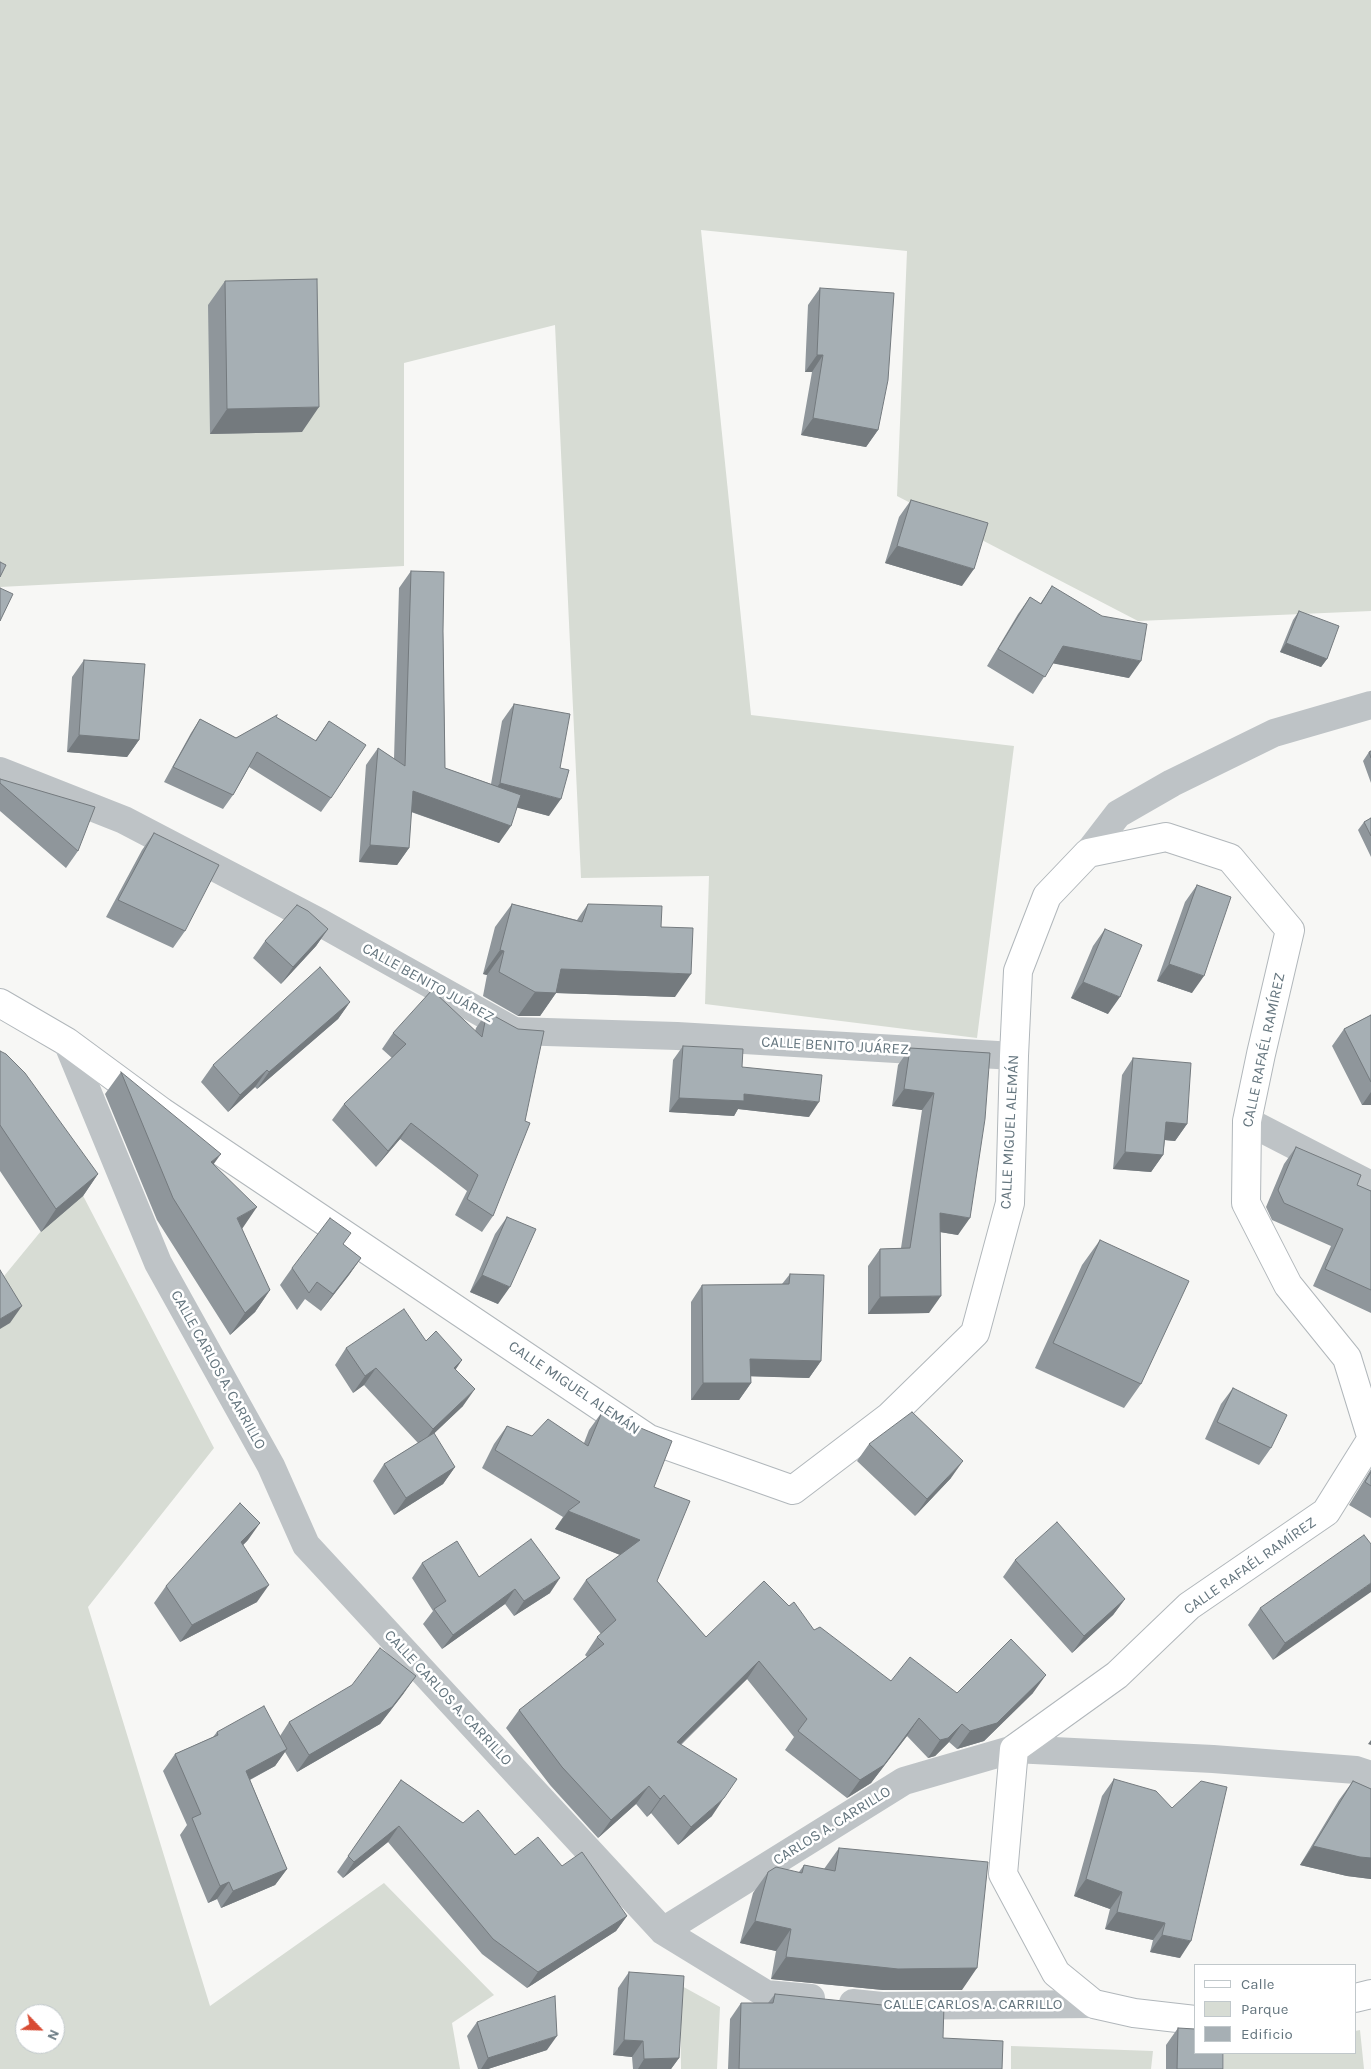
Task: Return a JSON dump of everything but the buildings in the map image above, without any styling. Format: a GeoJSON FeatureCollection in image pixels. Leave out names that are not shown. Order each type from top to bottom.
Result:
{"type":"FeatureCollection","features":[{"type":"Feature","properties":{"kind":"main road","name":"CALLE RAFAÉL RAMÍREZ"},"geometry":{"type":"LineString","coordinates":[[1088,853],[1166,837],[1230,858],[1290,930],[1260,1054],[1247,1121],[1246,1203],[1288,1285],[1347,1358],[1371,1436]]}},
{"type":"Feature","properties":{"kind":"main road","name":"CALLE MIGUEL ALEMÁN"},"geometry":{"type":"LineString","coordinates":[[0,1003],[67,1042],[162,1112],[649,1439],[793,1490],[888,1417],[975,1333],[1010,1203],[1018,971],[1047,896],[1088,853]]}},
{"type":"Feature","properties":{"kind":"main road","name":"CALLE RAFAÉL RAMÍREZ"},"geometry":{"type":"LineString","coordinates":[[1014,1749],[1117,1675],[1189,1606],[1326,1512],[1371,1440]]}},
{"type":"Feature","properties":{"kind":"main road"},"geometry":{"type":"LineString","coordinates":[[1014,1749],[1003,1874],[1056,1973],[1094,2004],[1134,2013],[1194,2020]]}},
{"type":"Feature","properties":{"kind":"main road"},"geometry":{"type":"LineString","coordinates":[[1356,1998],[1371,1994]]}},
{"type":"Feature","properties":{"kind":"street"},"geometry":{"type":"LineString","coordinates":[[1088,853],[1118,814],[1172,783],[1274,733],[1371,705]]}},
{"type":"Feature","properties":{"kind":"street","name":"CALLE BENITO JUÁREZ"},"geometry":{"type":"LineString","coordinates":[[0,771],[124,820],[322,923],[514,1031],[677,1036],[1014,1056]]}},
{"type":"Feature","properties":{"kind":"street","name":"CALLE CARLOS A. CARRILLO"},"geometry":{"type":"LineString","coordinates":[[67,1042],[158,1263],[271,1466],[306,1545],[663,1931],[766,1994],[882,2006],[1094,2004]]}},
{"type":"Feature","properties":{"kind":"street"},"geometry":{"type":"LineString","coordinates":[[1247,1121],[1371,1185]]}},
{"type":"Feature","properties":{"kind":"street"},"geometry":{"type":"LineString","coordinates":[[1014,1749],[1213,1759],[1356,1770],[1371,1775]]}},
{"type":"Feature","properties":{"kind":"street","name":"CARLOS A. CARRILLO"},"geometry":{"type":"LineString","coordinates":[[663,1931],[904,1781],[1014,1749]]}},
{"type":"Feature","properties":{"kind":"green space"},"geometry":{"type":"Polygon","coordinates":[[[0,0],[1371,0],[1371,611],[1138,621],[897,496],[907,251],[701,230],[751,715],[1014,746],[977,1038],[705,1004],[709,876],[581,878],[555,325],[404,363],[404,566],[0,587],[0,0]]]}},
{"type":"Feature","properties":{"kind":"green space"},"geometry":{"type":"Polygon","coordinates":[[[78,1186],[214,1448],[88,1607],[210,2006],[384,1883],[494,1995],[452,2023],[460,2069],[0,2069],[0,1281],[78,1186]]]}},
{"type":"Feature","properties":{"kind":"green space"},"geometry":{"type":"Polygon","coordinates":[[[680,1985],[720,2007],[717,2069],[681,2069],[680,1985]]]}},
{"type":"Feature","properties":{"kind":"green space"},"geometry":{"type":"Polygon","coordinates":[[[1360,2030],[1364,2069],[1224,2069],[1224,2054],[1356,2054],[1356,2031],[1360,2030]]]}},
{"type":"Feature","properties":{"kind":"green space"},"geometry":{"type":"Polygon","coordinates":[[[1011,2046],[1153,2051],[1151,2069],[1011,2069],[1011,2046]]]}}]}
